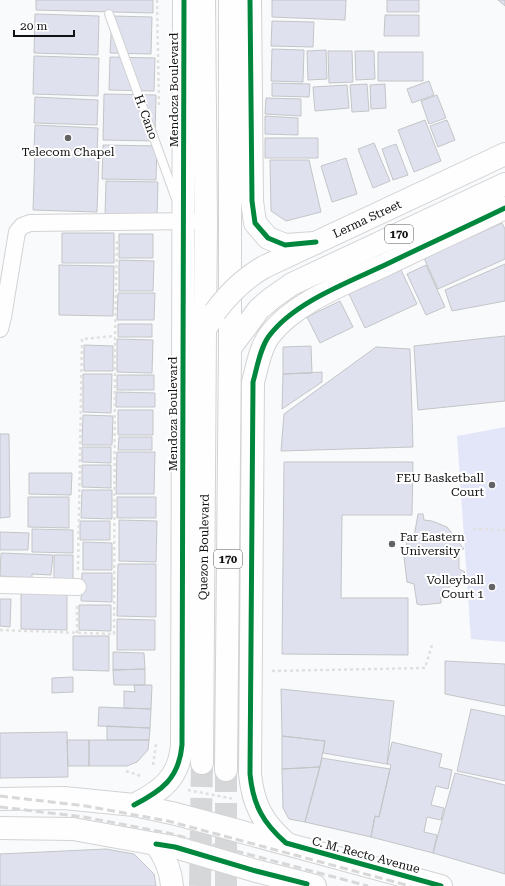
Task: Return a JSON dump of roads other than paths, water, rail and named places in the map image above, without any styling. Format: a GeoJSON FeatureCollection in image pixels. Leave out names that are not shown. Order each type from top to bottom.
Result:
{"type":"FeatureCollection","features":[{"type":"Feature","properties":{"kind":"main road","name":"Mendoza Boulevard"},"geometry":{"type":"LineString","coordinates":[[134,805],[155,794],[159,777],[177,768],[182,746],[184,0]]}},
{"type":"Feature","properties":{"kind":"main road"},"geometry":{"type":"LineString","coordinates":[[204,0],[206,222],[210,321]]}},
{"type":"Feature","properties":{"kind":"main road"},"geometry":{"type":"LineString","coordinates":[[230,0],[230,348]]}},
{"type":"Feature","properties":{"kind":"main road"},"geometry":{"type":"LineString","coordinates":[[250,0],[252,201],[255,223],[268,238],[285,245],[316,242]]}},
{"type":"Feature","properties":{"kind":"main road","name":"Lerma Street"},"geometry":{"type":"LineString","coordinates":[[210,321],[225,298],[236,286],[264,267],[505,154]]}},
{"type":"Feature","properties":{"kind":"main road","name":"170"},"geometry":{"type":"LineString","coordinates":[[230,348],[259,309],[292,284],[505,184]]}},
{"type":"Feature","properties":{"kind":"main road"},"geometry":{"type":"LineString","coordinates":[[286,844],[275,834],[264,820],[256,804],[250,774],[253,382],[259,359],[268,338],[279,324],[295,311],[335,288],[505,208]]}},
{"type":"Feature","properties":{"kind":"main road","name":"Quezon Boulevard"},"geometry":{"type":"LineString","coordinates":[[202,763],[210,321]]}},
{"type":"Feature","properties":{"kind":"main road","name":"Quezon Boulevard"},"geometry":{"type":"LineString","coordinates":[[226,770],[230,348]]}},
{"type":"Feature","properties":{"kind":"main road","name":"C. M. Recto Avenue"},"geometry":{"type":"LineString","coordinates":[[0,799],[64,798],[134,805],[176,814],[441,886]]}},
{"type":"Feature","properties":{"kind":"main road"},"geometry":{"type":"LineString","coordinates":[[0,828],[73,829],[175,847],[307,885]]}},
{"type":"Feature","properties":{"kind":"main road"},"geometry":{"type":"LineString","coordinates":[[156,844],[162,852],[169,868],[172,886]]}},
{"type":"Feature","properties":{"kind":"street"},"geometry":{"type":"LineString","coordinates":[[117,223],[184,220]]}},
{"type":"Feature","properties":{"kind":"street"},"geometry":{"type":"LineString","coordinates":[[1,320],[17,232],[22,226],[30,223],[184,220],[206,222]]}},
{"type":"Feature","properties":{"kind":"street"},"geometry":{"type":"LineString","coordinates":[[0,585],[78,587]]}},
{"type":"Feature","properties":{"kind":"lane","name":"H. Cano"},"geometry":{"type":"LineString","coordinates":[[108,14],[184,220]]}},
{"type":"Feature","properties":{"kind":"tunnel"},"geometry":{"type":"LineString","coordinates":[[200,886],[202,763]]}},
{"type":"Feature","properties":{"kind":"tunnel"},"geometry":{"type":"LineString","coordinates":[[226,770],[226,886]]}},
{"type":"Feature","properties":{"kind":"railway"},"geometry":{"type":"LineString","coordinates":[[0,796],[86,806],[168,821],[410,886]]}},
{"type":"Feature","properties":{"kind":"railway"},"geometry":{"type":"LineString","coordinates":[[0,807],[84,817],[168,833],[368,886]]}},
{"type":"Feature","properties":{"kind":"place","name":"Telecom Chapel"},"geometry":{"type":"Point","coordinates":[68,138]}},
{"type":"Feature","properties":{"kind":"place","name":"FEU Basketball Court"},"geometry":{"type":"Point","coordinates":[492,485]}},
{"type":"Feature","properties":{"kind":"place","name":"Far Eastern University"},"geometry":{"type":"Point","coordinates":[392,544]}},
{"type":"Feature","properties":{"kind":"place","name":"Volleyball Court 1"},"geometry":{"type":"Point","coordinates":[492,587]}}]}
